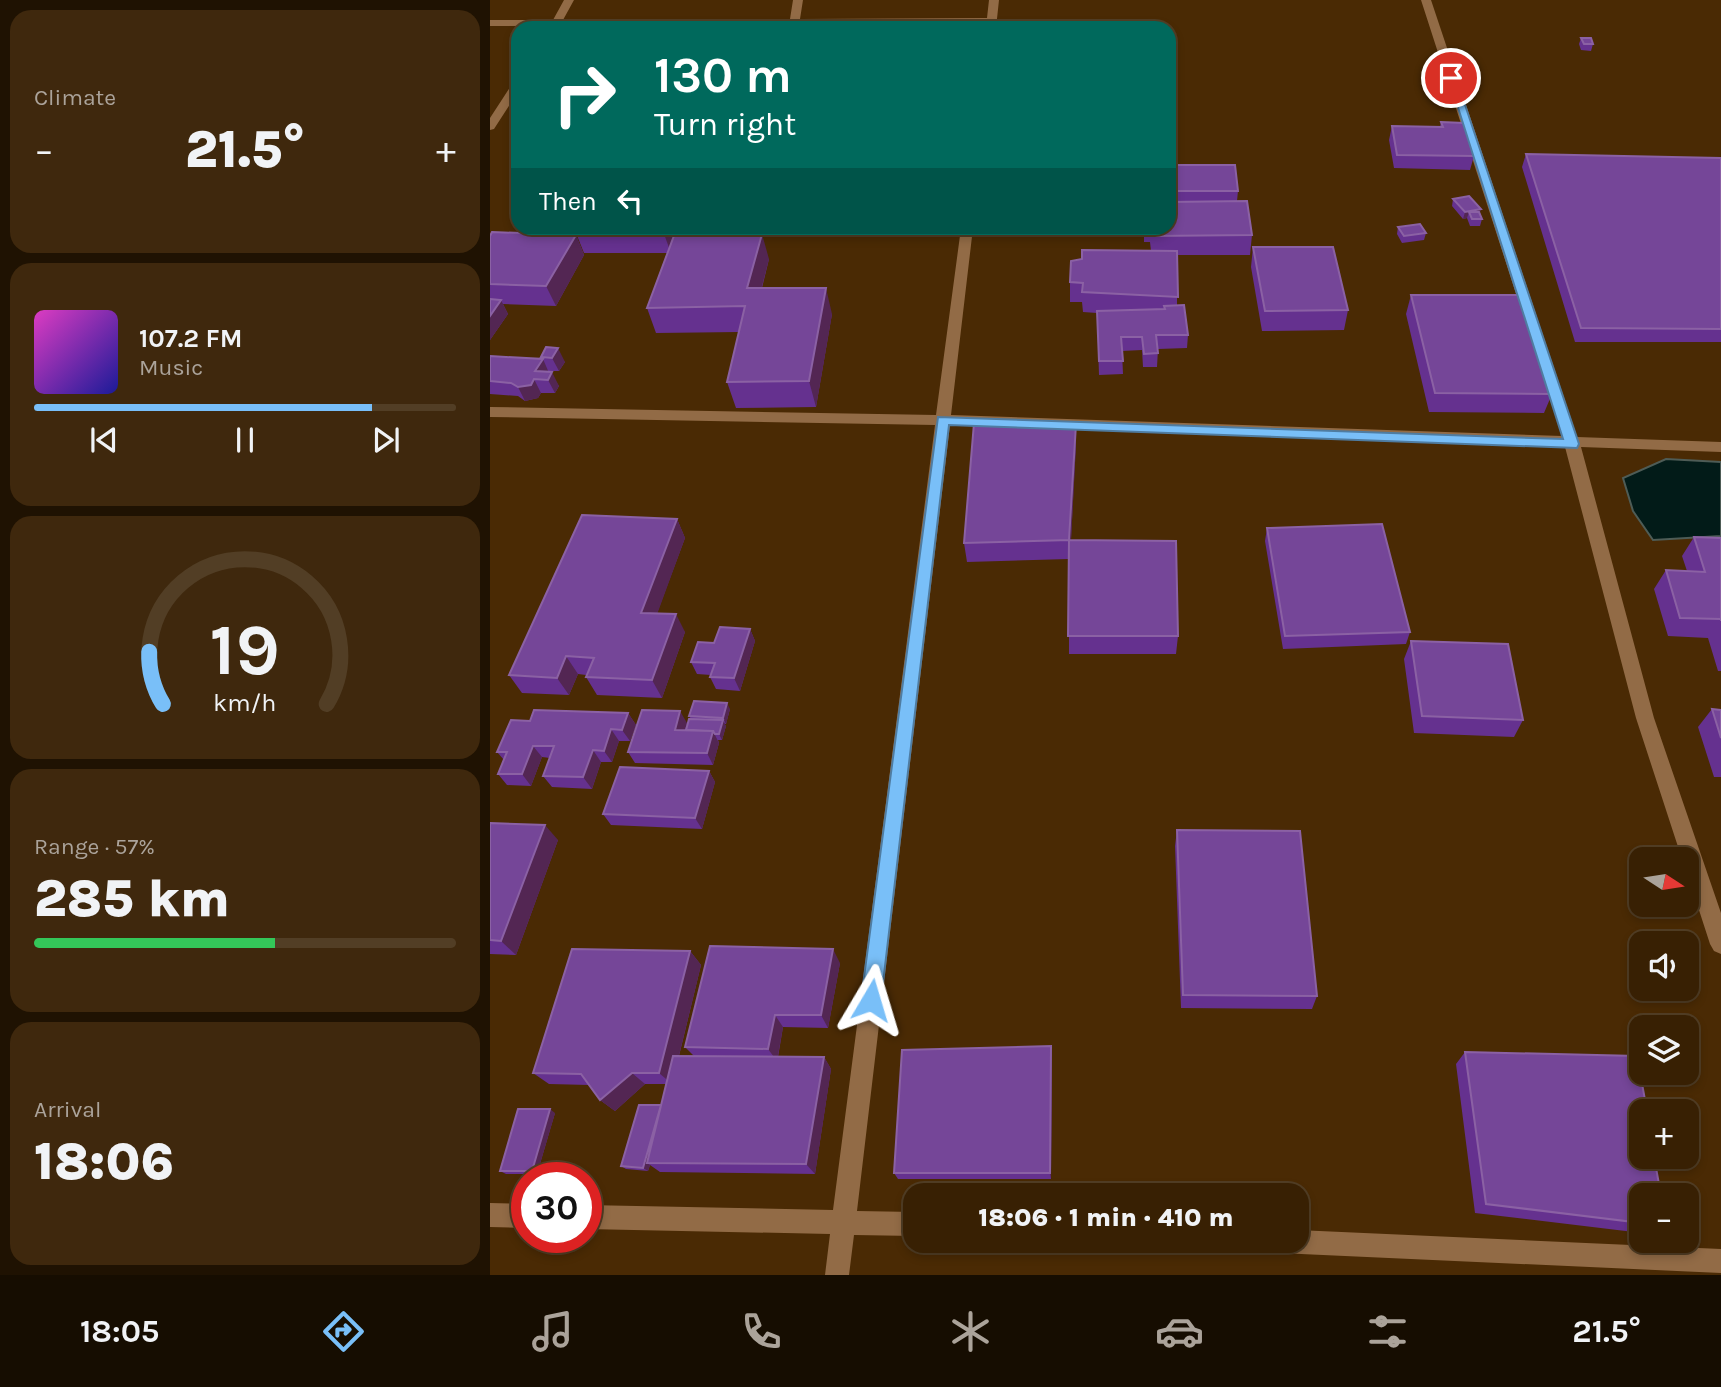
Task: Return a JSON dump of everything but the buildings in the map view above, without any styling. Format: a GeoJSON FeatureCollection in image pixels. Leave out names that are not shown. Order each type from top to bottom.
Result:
{"type":"FeatureCollection","features":[{"type":"Feature","properties":{"kind":"street"},"geometry":{"type":"LineString","coordinates":[[556,21],[569,0]]}},
{"type":"Feature","properties":{"kind":"street"},"geometry":{"type":"LineString","coordinates":[[794,21],[798,0]]}},
{"type":"Feature","properties":{"kind":"street"},"geometry":{"type":"LineString","coordinates":[[991,21],[994,0]]}},
{"type":"Feature","properties":{"kind":"street"},"geometry":{"type":"LineString","coordinates":[[1426,0],[1572,444],[1646,718],[1721,944]]}},
{"type":"Feature","properties":{"kind":"street"},"geometry":{"type":"LineString","coordinates":[[490,23],[511,24]]}},
{"type":"Feature","properties":{"kind":"street"},"geometry":{"type":"LineString","coordinates":[[490,127],[511,94]]}},
{"type":"Feature","properties":{"kind":"street"},"geometry":{"type":"LineString","coordinates":[[837,1275],[966,235]]}},
{"type":"Feature","properties":{"kind":"street"},"geometry":{"type":"LineString","coordinates":[[490,412],[943,420],[1572,444],[1721,447]]}},
{"type":"Feature","properties":{"kind":"street"},"geometry":{"type":"LineString","coordinates":[[490,1215],[511,1216]]}},
{"type":"Feature","properties":{"kind":"street"},"geometry":{"type":"LineString","coordinates":[[602,1217],[903,1223]]}},
{"type":"Feature","properties":{"kind":"street"},"geometry":{"type":"LineString","coordinates":[[1309,1242],[1721,1261]]}},
{"type":"Feature","properties":{"kind":"water"},"geometry":{"type":"Polygon","coordinates":[[[1666,459],[1721,462],[1721,536],[1653,540],[1633,511],[1623,478],[1666,459]]]}},
{"type":"Feature","properties":{"kind":"route"},"geometry":{"type":"LineString","coordinates":[[871,1000],[943,420],[1572,444],[1451,78]]}}]}
